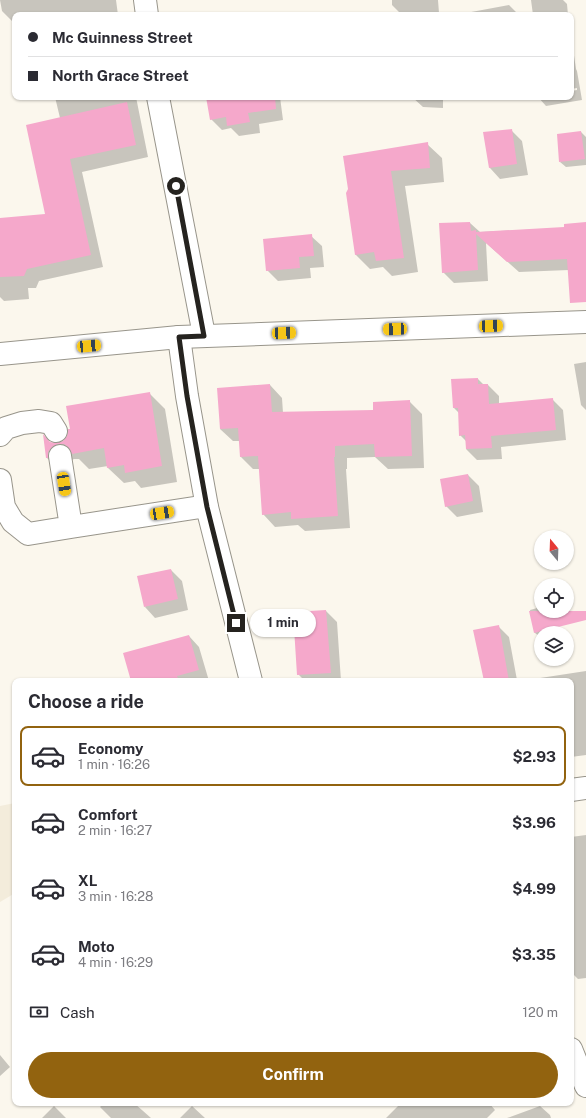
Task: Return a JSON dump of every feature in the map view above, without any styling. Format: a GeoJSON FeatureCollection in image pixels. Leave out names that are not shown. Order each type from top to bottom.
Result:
{"type":"FeatureCollection","features":[{"type":"Feature","properties":{"kind":"street"},"geometry":{"type":"LineString","coordinates":[[145,0],[147,12]]}},
{"type":"Feature","properties":{"kind":"street"},"geometry":{"type":"LineString","coordinates":[[159,100],[204,336]]}},
{"type":"Feature","properties":{"kind":"street"},"geometry":{"type":"LineString","coordinates":[[0,354],[179,337],[586,322]]}},
{"type":"Feature","properties":{"kind":"street"},"geometry":{"type":"LineString","coordinates":[[179,337],[187,396],[207,506],[250,678]]}},
{"type":"Feature","properties":{"kind":"street"},"geometry":{"type":"LineString","coordinates":[[0,435],[6,428],[39,420],[51,423],[56,432]]}},
{"type":"Feature","properties":{"kind":"street"},"geometry":{"type":"LineString","coordinates":[[60,456],[71,527]]}},
{"type":"Feature","properties":{"kind":"street"},"geometry":{"type":"LineString","coordinates":[[0,480],[4,507],[13,522],[28,534],[207,506]]}},
{"type":"Feature","properties":{"kind":"street"},"geometry":{"type":"LineString","coordinates":[[574,790],[586,788]]}},
{"type":"Feature","properties":{"kind":"street"},"geometry":{"type":"LineString","coordinates":[[574,1056],[586,1086]]}},
{"type":"Feature","properties":{"kind":"shaded area"},"geometry":{"type":"Polygon","coordinates":[[[12,804],[12,895],[0,902],[0,806],[12,804]]]}},
{"type":"Feature","properties":{"kind":"building"},"geometry":{"type":"Polygon","coordinates":[[[207,100],[275,100],[276,109],[248,113],[250,122],[227,126],[226,117],[210,120],[207,100]]]}},
{"type":"Feature","properties":{"kind":"building"},"geometry":{"type":"Polygon","coordinates":[[[127,102],[136,145],[70,159],[91,255],[27,269],[24,276],[0,277],[0,218],[45,214],[26,125],[127,102]]]}},
{"type":"Feature","properties":{"kind":"building"},"geometry":{"type":"Polygon","coordinates":[[[512,129],[517,164],[489,168],[483,132],[512,129]]]}},
{"type":"Feature","properties":{"kind":"building"},"geometry":{"type":"Polygon","coordinates":[[[581,131],[585,159],[559,162],[557,134],[581,131]]]}},
{"type":"Feature","properties":{"kind":"building"},"geometry":{"type":"Polygon","coordinates":[[[428,142],[430,168],[391,171],[404,258],[376,261],[374,252],[355,255],[346,193],[348,189],[343,156],[428,142]]]}},
{"type":"Feature","properties":{"kind":"building"},"geometry":{"type":"Polygon","coordinates":[[[470,222],[471,231],[476,230],[476,232],[564,227],[564,224],[586,222],[586,302],[570,303],[567,259],[507,262],[476,234],[478,270],[442,273],[439,223],[470,222]]]}},
{"type":"Feature","properties":{"kind":"building"},"geometry":{"type":"Polygon","coordinates":[[[312,234],[314,256],[299,257],[300,268],[266,271],[263,239],[312,234]]]}},
{"type":"Feature","properties":{"kind":"building"},"geometry":{"type":"Polygon","coordinates":[[[478,378],[478,384],[488,384],[489,404],[553,398],[556,430],[491,436],[492,448],[466,449],[465,435],[459,436],[458,408],[453,408],[451,379],[478,378]]]}},
{"type":"Feature","properties":{"kind":"building"},"geometry":{"type":"Polygon","coordinates":[[[270,384],[272,412],[373,410],[373,402],[410,400],[412,456],[375,457],[374,444],[335,446],[334,457],[338,516],[291,519],[291,512],[262,515],[258,456],[240,457],[238,428],[220,429],[217,388],[270,384]]]}},
{"type":"Feature","properties":{"kind":"building"},"geometry":{"type":"Polygon","coordinates":[[[150,392],[162,466],[125,473],[124,465],[107,468],[104,448],[72,454],[69,448],[64,444],[58,444],[52,447],[48,452],[48,458],[46,458],[43,434],[50,442],[56,443],[63,441],[67,436],[68,429],[70,429],[66,406],[150,392]]]}},
{"type":"Feature","properties":{"kind":"building"},"geometry":{"type":"Polygon","coordinates":[[[468,474],[473,501],[445,507],[440,479],[468,474]]]}},
{"type":"Feature","properties":{"kind":"building"},"geometry":{"type":"Polygon","coordinates":[[[171,569],[178,599],[144,607],[137,576],[171,569]]]}},
{"type":"Feature","properties":{"kind":"building"},"geometry":{"type":"Polygon","coordinates":[[[326,610],[331,673],[297,675],[293,612],[326,610]]]}},
{"type":"Feature","properties":{"kind":"building"},"geometry":{"type":"Polygon","coordinates":[[[529,611],[534,611],[534,618],[574,618],[574,611],[586,611],[586,620],[562,626],[534,626],[534,633],[529,611]]]}},
{"type":"Feature","properties":{"kind":"building"},"geometry":{"type":"Polygon","coordinates":[[[499,625],[508,678],[483,678],[473,630],[499,625]]]}},
{"type":"Feature","properties":{"kind":"building"},"geometry":{"type":"Polygon","coordinates":[[[189,635],[199,670],[177,676],[178,678],[130,678],[123,653],[189,635]]]}},
{"type":"Feature","properties":{"kind":"route"},"geometry":{"type":"LineString","coordinates":[[176,186],[204,336],[179,337],[187,396],[207,507],[236,623]]}}]}
